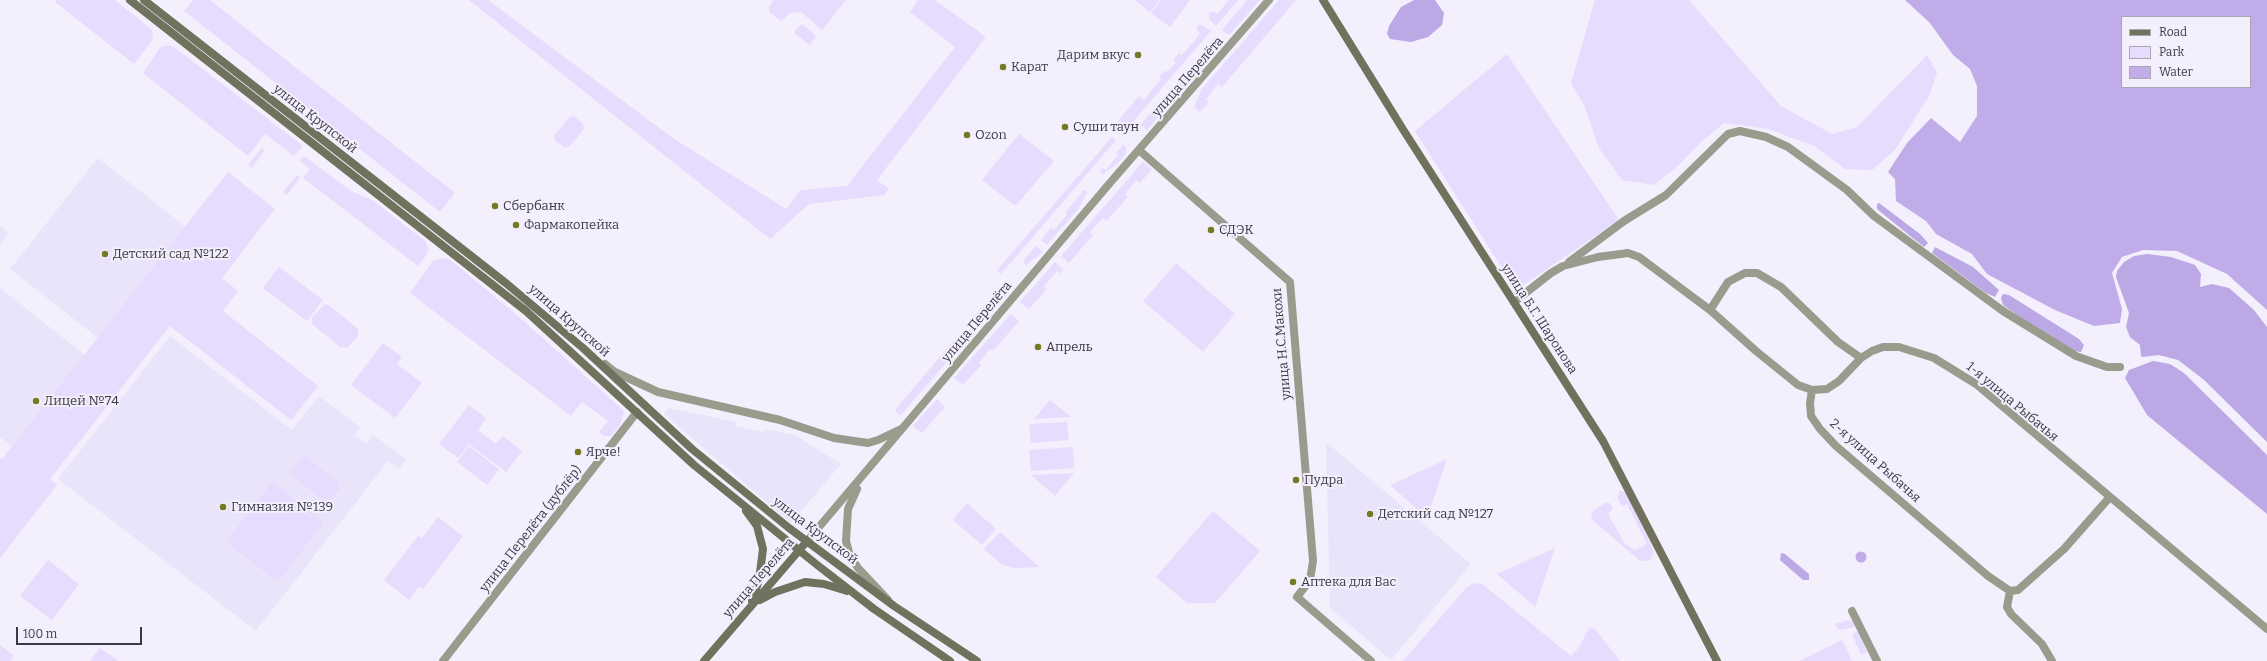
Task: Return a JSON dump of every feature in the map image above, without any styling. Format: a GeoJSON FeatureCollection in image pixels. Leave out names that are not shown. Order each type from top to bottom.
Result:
{"type":"FeatureCollection","features":[{"type":"Feature","properties":{"kind":"main road","name":"улица Крупской"},"geometry":{"type":"LineString","coordinates":[[130,0],[526,311],[694,465],[799,551],[853,593],[950,661]]}},
{"type":"Feature","properties":{"kind":"main road","name":"улица Крупской"},"geometry":{"type":"LineString","coordinates":[[144,0],[507,284],[583,348],[692,449],[789,528],[808,540],[894,606],[977,661]]}},
{"type":"Feature","properties":{"kind":"main road","name":"улица Б.Г. Шаронова"},"geometry":{"type":"LineString","coordinates":[[1323,0],[1404,132],[1554,363],[1615,461],[1717,661]]}},
{"type":"Feature","properties":{"kind":"main road"},"geometry":{"type":"LineString","coordinates":[[741,503],[756,526],[763,549],[759,580],[748,609]]}},
{"type":"Feature","properties":{"kind":"main road","name":"улица Перелёта"},"geometry":{"type":"LineString","coordinates":[[704,661],[808,540]]}},
{"type":"Feature","properties":{"kind":"main road"},"geometry":{"type":"LineString","coordinates":[[748,609],[775,592],[805,582],[824,584],[853,593]]}},
{"type":"Feature","properties":{"kind":"street","name":"улица Перелёта"},"geometry":{"type":"LineString","coordinates":[[808,540],[865,475],[1109,184],[1140,151],[1270,0]]}},
{"type":"Feature","properties":{"kind":"street"},"geometry":{"type":"LineString","coordinates":[[1514,302],[1551,273],[1563,266],[1624,221],[1666,195],[1728,134],[1740,132],[1766,137],[1788,148],[1847,190],[1874,216],[2009,315],[2076,356],[2107,367],[2120,367]]}},
{"type":"Feature","properties":{"kind":"street","name":"улица Н.С.Макохи"},"geometry":{"type":"LineString","coordinates":[[1140,151],[1290,282],[1313,561],[1310,580],[1297,597],[1371,661]]}},
{"type":"Feature","properties":{"kind":"street"},"geometry":{"type":"LineString","coordinates":[[1563,266],[1617,253],[1628,253],[1639,257],[1710,310],[1756,351],[1798,385],[1812,390]]}},
{"type":"Feature","properties":{"kind":"street"},"geometry":{"type":"LineString","coordinates":[[1710,310],[1731,280],[1745,273],[1757,273],[1781,287],[1838,342],[1861,358]]}},
{"type":"Feature","properties":{"kind":"street","name":"1-я улица Рыбачья"},"geometry":{"type":"LineString","coordinates":[[1812,390],[1827,389],[1872,350],[1899,347],[1919,351],[1950,367],[1976,384],[2109,498],[2267,629]]}},
{"type":"Feature","properties":{"kind":"street"},"geometry":{"type":"LineString","coordinates":[[583,348],[615,372],[658,392],[780,420],[834,438],[868,443],[905,427]]}},
{"type":"Feature","properties":{"kind":"street","name":"2-я улица Рыбачья"},"geometry":{"type":"LineString","coordinates":[[1812,390],[1810,403],[1811,416],[1820,429],[1836,446],[2001,586],[2010,591]]}},
{"type":"Feature","properties":{"kind":"street","name":"улица Перелёта (дублёр)"},"geometry":{"type":"LineString","coordinates":[[444,661],[637,412]]}},
{"type":"Feature","properties":{"kind":"street"},"geometry":{"type":"LineString","coordinates":[[865,475],[848,509],[846,540],[850,556],[858,568],[894,606]]}},
{"type":"Feature","properties":{"kind":"street"},"geometry":{"type":"LineString","coordinates":[[2052,661],[2042,644],[2011,614],[2007,606],[2010,591],[2018,590],[2064,549],[2109,498]]}},
{"type":"Feature","properties":{"kind":"street"},"geometry":{"type":"LineString","coordinates":[[1852,611],[1877,661]]}},
{"type":"Feature","properties":{"kind":"shaded area"},"geometry":{"type":"Polygon","coordinates":[[[1414,0],[1435,0],[1444,13],[1442,25],[1428,37],[1411,42],[1390,39],[1387,34],[1389,26],[1401,7],[1414,0]]]}},
{"type":"Feature","properties":{"kind":"shaded area","name":"Детский сад №122"},"geometry":{"type":"Polygon","coordinates":[[[98,158],[200,238],[112,349],[10,269],[98,158]]]}},
{"type":"Feature","properties":{"kind":"shaded area"},"geometry":{"type":"Polygon","coordinates":[[[1879,203],[1920,234],[1928,243],[1924,247],[1877,209],[1877,204],[1879,203]]]}},
{"type":"Feature","properties":{"kind":"shaded area"},"geometry":{"type":"Polygon","coordinates":[[[0,226],[9,233],[0,245],[0,226]]]}},
{"type":"Feature","properties":{"kind":"shaded area"},"geometry":{"type":"Polygon","coordinates":[[[1935,247],[1973,267],[1999,290],[1995,297],[1986,293],[1932,253],[1935,247]]]}},
{"type":"Feature","properties":{"kind":"shaded area"},"geometry":{"type":"Polygon","coordinates":[[[2147,254],[2171,257],[2195,265],[2201,274],[2200,287],[2212,284],[2229,288],[2254,310],[2267,327],[2267,442],[2203,379],[2178,360],[2159,355],[2141,356],[2140,345],[2130,337],[2126,327],[2129,313],[2116,277],[2117,271],[2124,262],[2134,256],[2147,254]]]}},
{"type":"Feature","properties":{"kind":"shaded area","name":"Лицей №74"},"geometry":{"type":"Polygon","coordinates":[[[0,288],[99,366],[27,458],[0,437],[0,288]]]}},
{"type":"Feature","properties":{"kind":"shaded area"},"geometry":{"type":"Polygon","coordinates":[[[2003,294],[2009,295],[2079,339],[2084,345],[2081,352],[2074,351],[2037,329],[2003,305],[2001,298],[2003,294]]]}},
{"type":"Feature","properties":{"kind":"shaded area","name":"Гимназия №139"},"geometry":{"type":"Polygon","coordinates":[[[170,336],[292,430],[319,396],[360,427],[355,435],[366,444],[373,435],[406,459],[399,469],[388,461],[256,631],[58,479],[170,336]]]}},
{"type":"Feature","properties":{"kind":"shaded area"},"geometry":{"type":"Polygon","coordinates":[[[2153,361],[2170,364],[2184,373],[2267,455],[2267,514],[2147,415],[2125,378],[2129,370],[2153,361]]]}},
{"type":"Feature","properties":{"kind":"shaded area"},"geometry":{"type":"Polygon","coordinates":[[[669,408],[736,422],[735,426],[764,432],[765,429],[795,435],[841,464],[791,523],[664,414],[669,408]]]}},
{"type":"Feature","properties":{"kind":"shaded area","name":"Детский сад №127"},"geometry":{"type":"Polygon","coordinates":[[[1326,442],[1471,564],[1391,660],[1330,608],[1326,442]]]}},
{"type":"Feature","properties":{"kind":"shaded area"},"geometry":{"type":"Polygon","coordinates":[[[1781,553],[1785,554],[1809,574],[1809,580],[1803,580],[1780,560],[1781,553]]]}},
{"type":"Feature","properties":{"kind":"green space"},"geometry":{"type":"Polygon","coordinates":[[[57,0],[115,0],[152,30],[153,39],[134,64],[55,2],[57,0]]]}},
{"type":"Feature","properties":{"kind":"green space"},"geometry":{"type":"Polygon","coordinates":[[[193,0],[210,0],[455,193],[440,212],[184,11],[193,0]]]}},
{"type":"Feature","properties":{"kind":"green space"},"geometry":{"type":"Polygon","coordinates":[[[469,0],[488,0],[674,139],[786,209],[801,190],[847,186],[955,47],[910,12],[918,0],[935,0],[986,37],[877,180],[889,189],[884,195],[809,204],[770,239],[469,0]]]}},
{"type":"Feature","properties":{"kind":"green space"},"geometry":{"type":"Polygon","coordinates":[[[774,0],[846,0],[822,30],[801,12],[790,13],[781,21],[769,12],[769,7],[774,0]]]}},
{"type":"Feature","properties":{"kind":"green space"},"geometry":{"type":"Polygon","coordinates":[[[1135,0],[1160,0],[1150,12],[1135,0]]]}},
{"type":"Feature","properties":{"kind":"green space"},"geometry":{"type":"Polygon","coordinates":[[[1161,0],[1190,0],[1170,27],[1151,13],[1161,0]]]}},
{"type":"Feature","properties":{"kind":"green space"},"geometry":{"type":"Polygon","coordinates":[[[1229,0],[1238,0],[1216,26],[1209,19],[1209,13],[1214,11],[1217,14],[1229,0]]]}},
{"type":"Feature","properties":{"kind":"green space"},"geometry":{"type":"Polygon","coordinates":[[[1247,0],[1260,0],[1230,34],[1226,34],[1222,30],[1247,0]]]}},
{"type":"Feature","properties":{"kind":"green space"},"geometry":{"type":"Polygon","coordinates":[[[1279,0],[1296,0],[1222,87],[1218,84],[1206,99],[1209,102],[1200,112],[1194,107],[1202,89],[1279,0]]]}},
{"type":"Feature","properties":{"kind":"green space"},"geometry":{"type":"Polygon","coordinates":[[[1595,0],[1689,0],[1781,106],[1832,134],[1857,127],[1927,55],[1937,73],[1929,96],[1895,150],[1872,170],[1845,169],[1814,146],[1768,129],[1724,123],[1701,142],[1679,165],[1654,185],[1622,180],[1599,148],[1584,105],[1571,83],[1595,0]]]}},
{"type":"Feature","properties":{"kind":"green space"},"geometry":{"type":"Polygon","coordinates":[[[802,24],[816,36],[810,45],[795,34],[795,30],[802,24]]]}},
{"type":"Feature","properties":{"kind":"green space"},"geometry":{"type":"Polygon","coordinates":[[[1200,24],[1211,31],[1124,132],[1118,126],[1117,122],[1139,96],[1144,100],[1161,79],[1159,77],[1165,70],[1167,72],[1176,62],[1173,60],[1179,53],[1182,55],[1200,34],[1196,28],[1200,24]]]}},
{"type":"Feature","properties":{"kind":"green space"},"geometry":{"type":"Polygon","coordinates":[[[1215,37],[1220,41],[1219,46],[1147,130],[1140,125],[1184,74],[1187,76],[1200,61],[1197,59],[1215,37]]]}},
{"type":"Feature","properties":{"kind":"green space"},"geometry":{"type":"Polygon","coordinates":[[[167,45],[174,47],[303,146],[294,156],[265,134],[248,156],[143,73],[160,48],[167,45]]]}},
{"type":"Feature","properties":{"kind":"green space"},"geometry":{"type":"Polygon","coordinates":[[[1507,54],[1619,220],[1516,290],[1415,131],[1507,54]]]}},
{"type":"Feature","properties":{"kind":"green space"},"geometry":{"type":"Polygon","coordinates":[[[574,116],[583,124],[584,129],[569,147],[565,148],[555,140],[554,136],[570,117],[574,116]]]}},
{"type":"Feature","properties":{"kind":"green space"},"geometry":{"type":"Polygon","coordinates":[[[1019,134],[1054,161],[1017,204],[1014,205],[982,180],[1019,134]]]}},
{"type":"Feature","properties":{"kind":"green space"},"geometry":{"type":"Polygon","coordinates":[[[1112,137],[1116,140],[1001,274],[997,270],[1112,137]]]}},
{"type":"Feature","properties":{"kind":"green space"},"geometry":{"type":"Polygon","coordinates":[[[1123,145],[1126,147],[1126,153],[1118,163],[1103,174],[1100,171],[1103,168],[1106,170],[1118,155],[1116,153],[1123,145]]]}},
{"type":"Feature","properties":{"kind":"green space"},"geometry":{"type":"Polygon","coordinates":[[[262,147],[265,150],[252,168],[248,165],[262,147]]]}},
{"type":"Feature","properties":{"kind":"green space"},"geometry":{"type":"Polygon","coordinates":[[[304,156],[351,191],[374,201],[425,241],[428,247],[427,254],[418,266],[303,178],[310,169],[300,161],[304,156]]]}},
{"type":"Feature","properties":{"kind":"green space"},"geometry":{"type":"Polygon","coordinates":[[[1143,162],[1152,169],[1140,183],[1136,180],[1125,194],[1128,197],[1106,221],[1103,218],[1090,232],[1093,235],[1069,263],[1061,256],[1143,162]]]}},
{"type":"Feature","properties":{"kind":"green space"},"geometry":{"type":"Polygon","coordinates":[[[228,172],[275,209],[222,278],[238,291],[223,311],[318,386],[291,420],[170,326],[50,479],[57,485],[0,558],[0,458],[2,459],[228,172]]]}},
{"type":"Feature","properties":{"kind":"green space"},"geometry":{"type":"Polygon","coordinates":[[[297,175],[300,177],[287,195],[283,192],[297,175]]]}},
{"type":"Feature","properties":{"kind":"green space"},"geometry":{"type":"Polygon","coordinates":[[[1084,190],[1087,192],[1079,208],[1047,245],[1041,240],[1051,228],[1054,230],[1067,215],[1065,213],[1084,190]]]}},
{"type":"Feature","properties":{"kind":"green space"},"geometry":{"type":"Polygon","coordinates":[[[1036,246],[1043,252],[1026,265],[1023,261],[1036,246]]]}},
{"type":"Feature","properties":{"kind":"green space"},"geometry":{"type":"Polygon","coordinates":[[[441,258],[449,259],[518,316],[624,411],[621,423],[611,436],[604,436],[599,432],[608,421],[582,402],[571,416],[410,293],[433,261],[441,258]]]}},
{"type":"Feature","properties":{"kind":"green space"},"geometry":{"type":"Polygon","coordinates":[[[1055,262],[1063,269],[1060,274],[1057,271],[1044,286],[1047,289],[1029,309],[1020,302],[1055,262]]]}},
{"type":"Feature","properties":{"kind":"green space"},"geometry":{"type":"Polygon","coordinates":[[[1176,263],[1235,314],[1203,352],[1143,301],[1176,263]]]}},
{"type":"Feature","properties":{"kind":"green space"},"geometry":{"type":"Polygon","coordinates":[[[279,267],[323,300],[307,321],[263,288],[279,267]]]}},
{"type":"Feature","properties":{"kind":"green space"},"geometry":{"type":"Polygon","coordinates":[[[1000,287],[1004,293],[1003,297],[901,415],[897,413],[895,410],[954,340],[958,343],[970,329],[966,326],[1000,287]]]}},
{"type":"Feature","properties":{"kind":"green space"},"geometry":{"type":"Polygon","coordinates":[[[325,304],[330,306],[358,329],[358,336],[347,348],[340,347],[312,324],[312,317],[325,304]]]}},
{"type":"Feature","properties":{"kind":"green space"},"geometry":{"type":"Polygon","coordinates":[[[1011,314],[1019,321],[993,351],[990,349],[979,363],[981,365],[963,385],[954,378],[1011,314]]]}},
{"type":"Feature","properties":{"kind":"green space"},"geometry":{"type":"Polygon","coordinates":[[[383,343],[402,357],[397,364],[422,383],[395,418],[351,385],[383,343]]]}},
{"type":"Feature","properties":{"kind":"green space"},"geometry":{"type":"Polygon","coordinates":[[[937,399],[945,407],[922,433],[913,426],[937,399]]]}},
{"type":"Feature","properties":{"kind":"green space"},"geometry":{"type":"Polygon","coordinates":[[[1050,400],[1071,417],[1034,419],[1050,400]]]}},
{"type":"Feature","properties":{"kind":"green space"},"geometry":{"type":"Polygon","coordinates":[[[469,405],[486,418],[478,430],[496,444],[503,436],[522,451],[506,472],[469,444],[458,458],[439,444],[469,405]]]}},
{"type":"Feature","properties":{"kind":"green space"},"geometry":{"type":"Polygon","coordinates":[[[1067,422],[1069,440],[1031,443],[1029,424],[1067,422]]]}},
{"type":"Feature","properties":{"kind":"green space"},"geometry":{"type":"Polygon","coordinates":[[[469,446],[499,469],[487,485],[457,462],[469,446]]]}},
{"type":"Feature","properties":{"kind":"green space"},"geometry":{"type":"Polygon","coordinates":[[[1073,447],[1074,468],[1031,471],[1029,450],[1073,447]]]}},
{"type":"Feature","properties":{"kind":"green space"},"geometry":{"type":"Polygon","coordinates":[[[303,457],[308,458],[339,483],[339,490],[330,501],[323,500],[291,475],[292,468],[303,457]]]}},
{"type":"Feature","properties":{"kind":"green space"},"geometry":{"type":"Polygon","coordinates":[[[1447,459],[1427,518],[1390,485],[1447,459]]]}},
{"type":"Feature","properties":{"kind":"green space"},"geometry":{"type":"Polygon","coordinates":[[[1074,473],[1055,496],[1031,475],[1074,473]]]}},
{"type":"Feature","properties":{"kind":"green space"},"geometry":{"type":"Polygon","coordinates":[[[272,482],[324,522],[278,582],[226,542],[272,482]]]}},
{"type":"Feature","properties":{"kind":"green space"},"geometry":{"type":"Polygon","coordinates":[[[1620,491],[1627,492],[1643,526],[1654,552],[1650,560],[1640,561],[1591,519],[1593,511],[1605,503],[1610,503],[1613,508],[1608,514],[1625,544],[1635,550],[1647,544],[1627,504],[1623,506],[1617,498],[1620,491]]]}},
{"type":"Feature","properties":{"kind":"green space"},"geometry":{"type":"Polygon","coordinates":[[[967,503],[996,529],[982,545],[953,520],[967,503]]]}},
{"type":"Feature","properties":{"kind":"green space"},"geometry":{"type":"Polygon","coordinates":[[[1213,511],[1260,551],[1215,603],[1187,603],[1156,577],[1213,511]]]}},
{"type":"Feature","properties":{"kind":"green space"},"geometry":{"type":"Polygon","coordinates":[[[438,517],[463,536],[423,589],[419,587],[409,600],[384,580],[418,536],[422,538],[438,517]]]}},
{"type":"Feature","properties":{"kind":"green space"},"geometry":{"type":"Polygon","coordinates":[[[1000,532],[1039,567],[1014,568],[1001,564],[984,549],[1000,532]]]}},
{"type":"Feature","properties":{"kind":"green space"},"geometry":{"type":"Polygon","coordinates":[[[1555,548],[1535,607],[1497,574],[1555,548]]]}},
{"type":"Feature","properties":{"kind":"green space"},"geometry":{"type":"Polygon","coordinates":[[[48,560],[79,584],[52,620],[20,596],[48,560]]]}},
{"type":"Feature","properties":{"kind":"green space"},"geometry":{"type":"Polygon","coordinates":[[[1481,583],[1571,656],[1579,647],[1589,628],[1595,629],[1620,661],[1403,661],[1467,587],[1472,584],[1481,583]]]}},
{"type":"Feature","properties":{"kind":"green space"},"geometry":{"type":"Polygon","coordinates":[[[1849,620],[1853,621],[1855,627],[1838,630],[1835,624],[1849,620]]]}},
{"type":"Feature","properties":{"kind":"green space"},"geometry":{"type":"Polygon","coordinates":[[[1858,631],[1867,652],[1861,655],[1852,634],[1858,631]]]}},
{"type":"Feature","properties":{"kind":"green space"},"geometry":{"type":"Polygon","coordinates":[[[1842,640],[1852,661],[1799,661],[1842,640]]]}},
{"type":"Feature","properties":{"kind":"green space"},"geometry":{"type":"Polygon","coordinates":[[[0,645],[14,656],[10,661],[0,661],[0,645]]]}},
{"type":"Feature","properties":{"kind":"green space"},"geometry":{"type":"Polygon","coordinates":[[[100,648],[110,655],[118,661],[90,661],[100,648]]]}},
{"type":"Feature","properties":{"kind":"water"},"geometry":{"type":"Polygon","coordinates":[[[1905,0],[2267,0],[2267,310],[2227,274],[2177,251],[2143,250],[2122,257],[2112,273],[2122,309],[2120,323],[2094,326],[2055,310],[1987,274],[1972,254],[1936,234],[1926,221],[1896,201],[1895,179],[1888,172],[1907,143],[1931,118],[1960,142],[1977,116],[1977,86],[1970,69],[1953,55],[1930,23],[1905,0]]]}},
{"type":"Feature","properties":{"kind":"water"},"geometry":{"type":"Polygon","coordinates":[[[1859,552],[1863,552],[1865,553],[1865,561],[1859,562],[1856,559],[1856,555],[1859,552]]]}},
{"type":"Feature","properties":{"kind":"place","name":"Дарим вкус"},"geometry":{"type":"Point","coordinates":[1138,55]}},
{"type":"Feature","properties":{"kind":"place","name":"Карат"},"geometry":{"type":"Point","coordinates":[1003,67]}},
{"type":"Feature","properties":{"kind":"place","name":"Суши таун"},"geometry":{"type":"Point","coordinates":[1065,127]}},
{"type":"Feature","properties":{"kind":"place","name":"Ozon"},"geometry":{"type":"Point","coordinates":[967,135]}},
{"type":"Feature","properties":{"kind":"place","name":"Сбербанк"},"geometry":{"type":"Point","coordinates":[495,206]}},
{"type":"Feature","properties":{"kind":"place","name":"Фармакопейка"},"geometry":{"type":"Point","coordinates":[516,225]}},
{"type":"Feature","properties":{"kind":"place","name":"СДЭК"},"geometry":{"type":"Point","coordinates":[1211,230]}},
{"type":"Feature","properties":{"kind":"place","name":"Детский сад №122"},"geometry":{"type":"Point","coordinates":[105,254]}},
{"type":"Feature","properties":{"kind":"place","name":"Апрель"},"geometry":{"type":"Point","coordinates":[1038,347]}},
{"type":"Feature","properties":{"kind":"place","name":"Лицей №74"},"geometry":{"type":"Point","coordinates":[36,401]}},
{"type":"Feature","properties":{"kind":"place","name":"Ярче!"},"geometry":{"type":"Point","coordinates":[578,452]}},
{"type":"Feature","properties":{"kind":"place","name":"Пудра"},"geometry":{"type":"Point","coordinates":[1296,480]}},
{"type":"Feature","properties":{"kind":"place","name":"Гимназия №139"},"geometry":{"type":"Point","coordinates":[223,507]}},
{"type":"Feature","properties":{"kind":"place","name":"Детский сад №127"},"geometry":{"type":"Point","coordinates":[1370,514]}},
{"type":"Feature","properties":{"kind":"place","name":"Аптека для Вас"},"geometry":{"type":"Point","coordinates":[1293,582]}}]}
